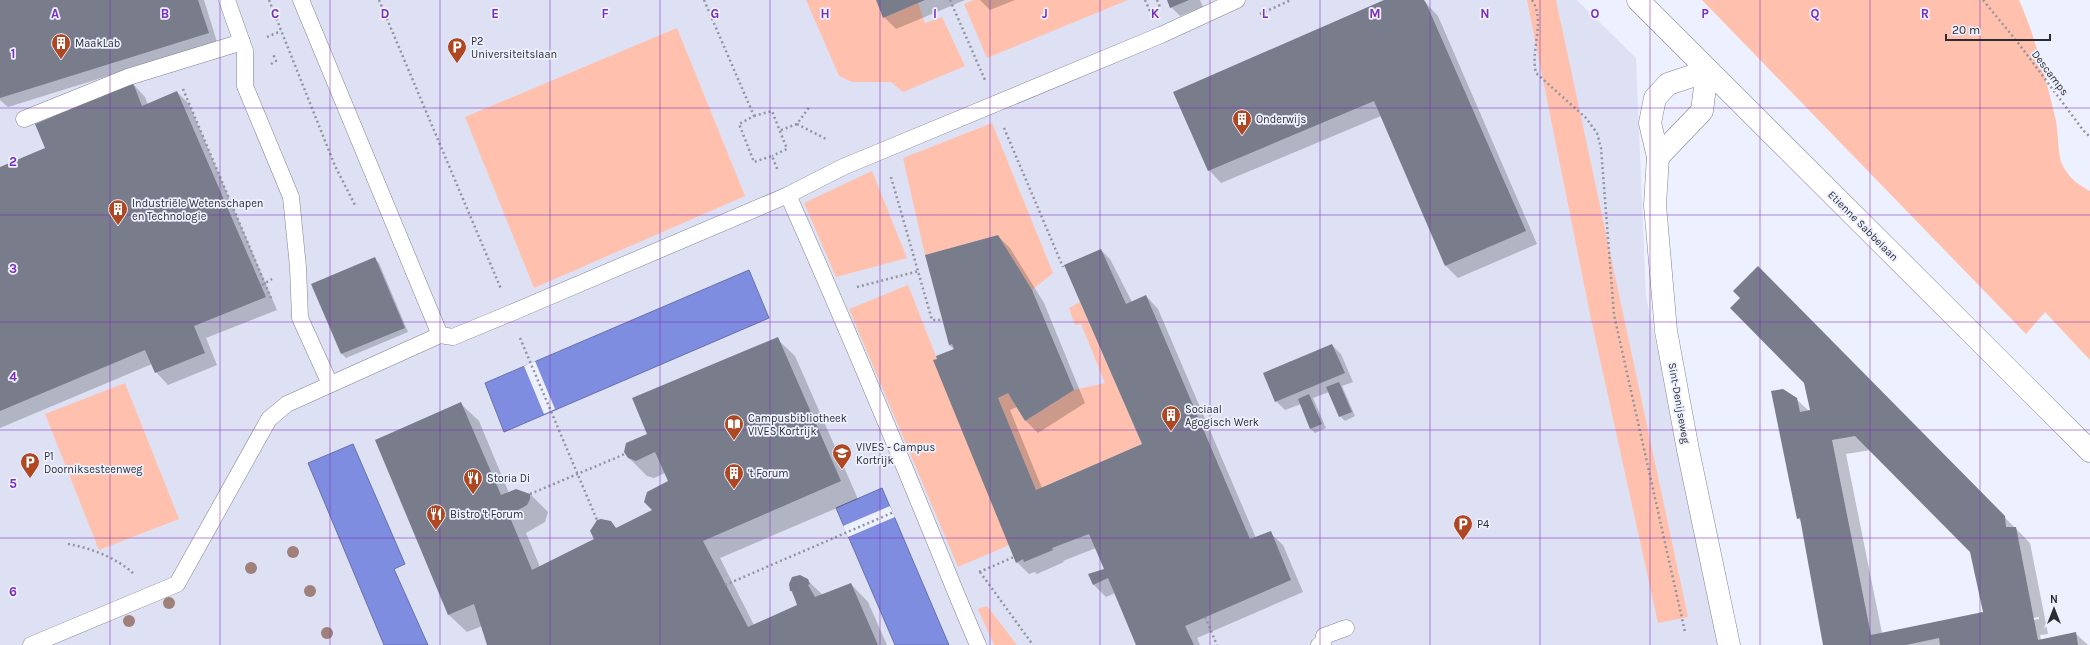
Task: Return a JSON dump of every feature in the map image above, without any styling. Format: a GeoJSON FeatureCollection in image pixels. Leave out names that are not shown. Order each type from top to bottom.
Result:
{"type":"FeatureCollection","features":[{"type":"Feature","properties":{"kind":"street","name":"Etienne Sabbelaan"},"geometry":{"type":"LineString","coordinates":[[1638,0],[2090,451]]}},
{"type":"Feature","properties":{"kind":"street"},"geometry":{"type":"LineString","coordinates":[[1658,157],[1702,111],[1707,70]]}},
{"type":"Feature","properties":{"kind":"street","name":"Sint-Denijseweg"},"geometry":{"type":"LineString","coordinates":[[1707,70],[1668,84],[1655,98],[1650,123],[1658,157],[1655,205],[1666,330],[1688,450],[1729,645]]}},
{"type":"Feature","properties":{"kind":"lane"},"geometry":{"type":"LineString","coordinates":[[228,0],[245,51],[245,86],[291,197],[298,267],[300,318],[330,384]]}},
{"type":"Feature","properties":{"kind":"lane"},"geometry":{"type":"LineString","coordinates":[[301,0],[440,335]]}},
{"type":"Feature","properties":{"kind":"lane"},"geometry":{"type":"LineString","coordinates":[[31,645],[177,584],[269,419],[287,404],[440,335],[453,337],[511,313],[788,195],[843,167],[995,105],[1237,0]]}},
{"type":"Feature","properties":{"kind":"lane"},"geometry":{"type":"LineString","coordinates":[[24,119],[128,78],[242,42]]}},
{"type":"Feature","properties":{"kind":"lane"},"geometry":{"type":"LineString","coordinates":[[788,195],[831,293],[928,523],[951,584],[978,645]]}},
{"type":"Feature","properties":{"kind":"lane"},"geometry":{"type":"LineString","coordinates":[[1322,644],[1324,636],[1346,628]]}},
{"type":"Feature","properties":{"kind":"path"},"geometry":{"type":"LineString","coordinates":[[379,0],[511,313]]}},
{"type":"Feature","properties":{"kind":"path"},"geometry":{"type":"LineString","coordinates":[[704,0],[754,116]]}},
{"type":"Feature","properties":{"kind":"path"},"geometry":{"type":"LineString","coordinates":[[950,0],[1063,267]]}},
{"type":"Feature","properties":{"kind":"path"},"geometry":{"type":"LineString","coordinates":[[1532,0],[1536,6],[1538,24],[1534,65],[1536,73],[1586,118],[1597,133],[1601,148],[1614,315],[1685,632]]}},
{"type":"Feature","properties":{"kind":"path","name":"Descamps"},"geometry":{"type":"LineString","coordinates":[[1983,0],[2019,44],[2083,130],[2090,136]]}},
{"type":"Feature","properties":{"kind":"path"},"geometry":{"type":"LineString","coordinates":[[181,84],[269,292],[272,305]]}},
{"type":"Feature","properties":{"kind":"path"},"geometry":{"type":"LineString","coordinates":[[781,130],[797,124],[810,106]]}},
{"type":"Feature","properties":{"kind":"path"},"geometry":{"type":"LineString","coordinates":[[772,111],[781,130],[787,149],[754,162],[739,124],[754,116],[772,111]]}},
{"type":"Feature","properties":{"kind":"path"},"geometry":{"type":"LineString","coordinates":[[797,124],[828,140]]}},
{"type":"Feature","properties":{"kind":"path"},"geometry":{"type":"LineString","coordinates":[[883,151],[932,320],[942,320]]}},
{"type":"Feature","properties":{"kind":"path"},"geometry":{"type":"LineString","coordinates":[[772,156],[788,195]]}},
{"type":"Feature","properties":{"kind":"path"},"geometry":{"type":"LineString","coordinates":[[831,293],[919,271]]}},
{"type":"Feature","properties":{"kind":"path"},"geometry":{"type":"LineString","coordinates":[[530,364],[597,520]]}},
{"type":"Feature","properties":{"kind":"path"},"geometry":{"type":"LineString","coordinates":[[530,494],[625,454]]}},
{"type":"Feature","properties":{"kind":"path"},"geometry":{"type":"LineString","coordinates":[[725,585],[893,513]]}},
{"type":"Feature","properties":{"kind":"path"},"geometry":{"type":"LineString","coordinates":[[68,544],[88,548],[126,567],[154,593]]}},
{"type":"Feature","properties":{"kind":"path"},"geometry":{"type":"LineString","coordinates":[[951,584],[1014,558]]}},
{"type":"Feature","properties":{"kind":"path"},"geometry":{"type":"LineString","coordinates":[[980,572],[1033,645]]}},
{"type":"Feature","properties":{"kind":"path"},"geometry":{"type":"LineString","coordinates":[[1205,617],[1217,645]]}},
{"type":"Feature","properties":{"kind":"shaded area","name":"VIVES - Campus Kortrijk"},"geometry":{"type":"Polygon","coordinates":[[[0,0],[1577,0],[1636,58],[1646,296],[1721,645],[0,645],[0,0]]]}},
{"type":"Feature","properties":{"kind":"shaded area"},"geometry":{"type":"Polygon","coordinates":[[[806,0],[876,0],[883,18],[918,3],[925,23],[942,17],[965,66],[903,92],[891,82],[852,82],[839,76],[806,0]]]}},
{"type":"Feature","properties":{"kind":"shaded area"},"geometry":{"type":"Polygon","coordinates":[[[973,0],[1128,0],[987,58],[964,4],[973,0]]]}},
{"type":"Feature","properties":{"kind":"shaded area"},"geometry":{"type":"Polygon","coordinates":[[[1527,0],[1556,0],[1688,617],[1658,623],[1590,314],[1527,0]]]}},
{"type":"Feature","properties":{"kind":"shaded area"},"geometry":{"type":"Polygon","coordinates":[[[1702,0],[2019,0],[2036,44],[2056,121],[2062,164],[2067,173],[2074,180],[2090,191],[2090,360],[2045,312],[2026,334],[1702,0]]]}},
{"type":"Feature","properties":{"kind":"shaded area"},"geometry":{"type":"Polygon","coordinates":[[[677,28],[745,196],[534,288],[465,117],[677,28]]]}},
{"type":"Feature","properties":{"kind":"shaded area"},"geometry":{"type":"Polygon","coordinates":[[[992,123],[1053,273],[1032,290],[998,235],[925,255],[903,158],[992,123]]]}},
{"type":"Feature","properties":{"kind":"shaded area"},"geometry":{"type":"Polygon","coordinates":[[[872,171],[907,258],[836,277],[804,203],[872,171]]]}},
{"type":"Feature","properties":{"kind":"shaded area"},"geometry":{"type":"Polygon","coordinates":[[[908,285],[937,359],[934,360],[1009,545],[958,567],[849,309],[908,285]]]}},
{"type":"Feature","properties":{"kind":"shaded area"},"geometry":{"type":"Polygon","coordinates":[[[1080,302],[1142,444],[1036,490],[998,398],[1008,393],[1025,421],[1074,390],[1105,383],[1081,324],[1075,325],[1069,308],[1080,302]]]}},
{"type":"Feature","properties":{"kind":"shaded area"},"geometry":{"type":"Polygon","coordinates":[[[125,383],[179,519],[99,550],[45,414],[125,383]]]}},
{"type":"Feature","properties":{"kind":"shaded area"},"geometry":{"type":"Polygon","coordinates":[[[987,606],[1017,645],[994,645],[978,609],[987,606]]]}},
{"type":"Feature","properties":{"kind":"water"},"geometry":{"type":"Polygon","coordinates":[[[749,270],[769,318],[504,432],[485,383],[749,270]]]}},
{"type":"Feature","properties":{"kind":"water"},"geometry":{"type":"Polygon","coordinates":[[[353,444],[405,564],[394,569],[428,645],[384,645],[308,463],[353,444]]]}},
{"type":"Feature","properties":{"kind":"water"},"geometry":{"type":"Polygon","coordinates":[[[882,488],[949,645],[895,645],[836,508],[882,488]]]}},
{"type":"Feature","properties":{"kind":"pier"},"geometry":{"type":"Polygon","coordinates":[[[535,361],[555,409],[544,414],[524,366],[535,361]]]}},
{"type":"Feature","properties":{"kind":"pier"},"geometry":{"type":"Polygon","coordinates":[[[890,506],[895,517],[848,537],[843,526],[890,506]]]}},
{"type":"Feature","properties":{"kind":"building","name":"MaakLab"},"geometry":{"type":"Polygon","coordinates":[[[0,0],[198,0],[209,33],[0,98],[0,0]]]}},
{"type":"Feature","properties":{"kind":"building"},"geometry":{"type":"Polygon","coordinates":[[[876,0],[925,0],[883,18],[876,0]]]}},
{"type":"Feature","properties":{"kind":"building"},"geometry":{"type":"Polygon","coordinates":[[[1167,0],[1189,0],[1170,8],[1167,0]]]}},
{"type":"Feature","properties":{"kind":"building","name":"Onderwijs"},"geometry":{"type":"Polygon","coordinates":[[[1384,0],[1424,0],[1426,3],[1526,231],[1445,266],[1374,101],[1208,171],[1173,92],[1384,0]]]}},
{"type":"Feature","properties":{"kind":"building","name":"Industriële Wetenschapen en Technologie"},"geometry":{"type":"Polygon","coordinates":[[[133,83],[142,106],[177,91],[266,297],[194,326],[205,353],[155,373],[145,350],[0,411],[0,167],[45,148],[35,124],[133,83]]]}},
{"type":"Feature","properties":{"kind":"building","name":"Sociaal Agogisch Werk"},"geometry":{"type":"Polygon","coordinates":[[[998,235],[1032,290],[1074,390],[1025,421],[1008,393],[998,398],[1036,490],[1142,444],[1064,265],[1101,249],[1126,304],[1146,295],[1250,539],[1271,531],[1291,580],[1185,626],[1194,645],[1136,645],[1108,578],[1093,585],[1088,574],[1104,569],[1089,534],[1052,548],[1053,550],[1024,562],[1023,559],[1016,563],[933,360],[937,359],[936,356],[954,349],[952,344],[949,345],[925,255],[998,235]]]}},
{"type":"Feature","properties":{"kind":"building"},"geometry":{"type":"Polygon","coordinates":[[[375,257],[405,328],[341,354],[311,284],[375,257]]]}},
{"type":"Feature","properties":{"kind":"building"},"geometry":{"type":"Polygon","coordinates":[[[1758,266],[2005,516],[2006,527],[2016,527],[2038,640],[2076,632],[2078,645],[1940,645],[1939,638],[1906,645],[1823,645],[1800,518],[1797,519],[1771,391],[1783,389],[1797,398],[1800,412],[1810,410],[1804,383],[1730,308],[1740,298],[1733,291],[1758,266]],[[1855,436],[1832,440],[1871,635],[1983,612],[1970,552],[1855,436]]]}},
{"type":"Feature","properties":{"kind":"building","name":"'t Forum"},"geometry":{"type":"Polygon","coordinates":[[[778,337],[841,481],[703,541],[748,627],[797,605],[792,591],[790,591],[789,584],[792,577],[800,575],[808,579],[810,584],[808,585],[815,597],[851,583],[878,645],[487,645],[474,604],[448,615],[375,440],[461,402],[501,495],[516,489],[530,494],[530,499],[527,505],[509,515],[532,570],[594,539],[590,531],[597,520],[601,519],[611,521],[616,528],[652,510],[644,502],[647,492],[668,481],[655,452],[636,461],[628,458],[624,452],[626,443],[647,434],[632,398],[778,337]]]}},
{"type":"Feature","properties":{"kind":"building"},"geometry":{"type":"Polygon","coordinates":[[[1332,344],[1345,373],[1275,402],[1263,373],[1332,344]]]}},
{"type":"Feature","properties":{"kind":"building"},"geometry":{"type":"Polygon","coordinates":[[[1339,382],[1352,412],[1339,417],[1326,387],[1339,382]]]}},
{"type":"Feature","properties":{"kind":"building"},"geometry":{"type":"Polygon","coordinates":[[[1309,394],[1322,424],[1310,429],[1298,399],[1309,394]]]}},
{"type":"Feature","properties":{"kind":"place","name":"MaakLab"},"geometry":{"type":"Point","coordinates":[61,60]}},
{"type":"Feature","properties":{"kind":"place","name":"P2 Universiteitslaan"},"geometry":{"type":"Point","coordinates":[457,64]}},
{"type":"Feature","properties":{"kind":"place","name":"Onderwijs"},"geometry":{"type":"Point","coordinates":[1242,136]}},
{"type":"Feature","properties":{"kind":"place","name":"Industriële Wetenschapen en Technologie"},"geometry":{"type":"Point","coordinates":[118,226]}},
{"type":"Feature","properties":{"kind":"place","name":"Sociaal Agogisch Werk"},"geometry":{"type":"Point","coordinates":[1171,432]}},
{"type":"Feature","properties":{"kind":"place","name":"Campusbibliotheek VIVES Kortrijk"},"geometry":{"type":"Point","coordinates":[734,441]}},
{"type":"Feature","properties":{"kind":"place","name":"VIVES - Campus Kortrijk"},"geometry":{"type":"Point","coordinates":[842,470]}},
{"type":"Feature","properties":{"kind":"place","name":"P1 Doorniksesteenweg"},"geometry":{"type":"Point","coordinates":[30,479]}},
{"type":"Feature","properties":{"kind":"place","name":"'t Forum"},"geometry":{"type":"Point","coordinates":[734,490]}},
{"type":"Feature","properties":{"kind":"place","name":"Storia Di"},"geometry":{"type":"Point","coordinates":[473,495]}},
{"type":"Feature","properties":{"kind":"place","name":"Bistro 't Forum"},"geometry":{"type":"Point","coordinates":[436,531]}},
{"type":"Feature","properties":{"kind":"place","name":"P4"},"geometry":{"type":"Point","coordinates":[1463,541]}}]}
